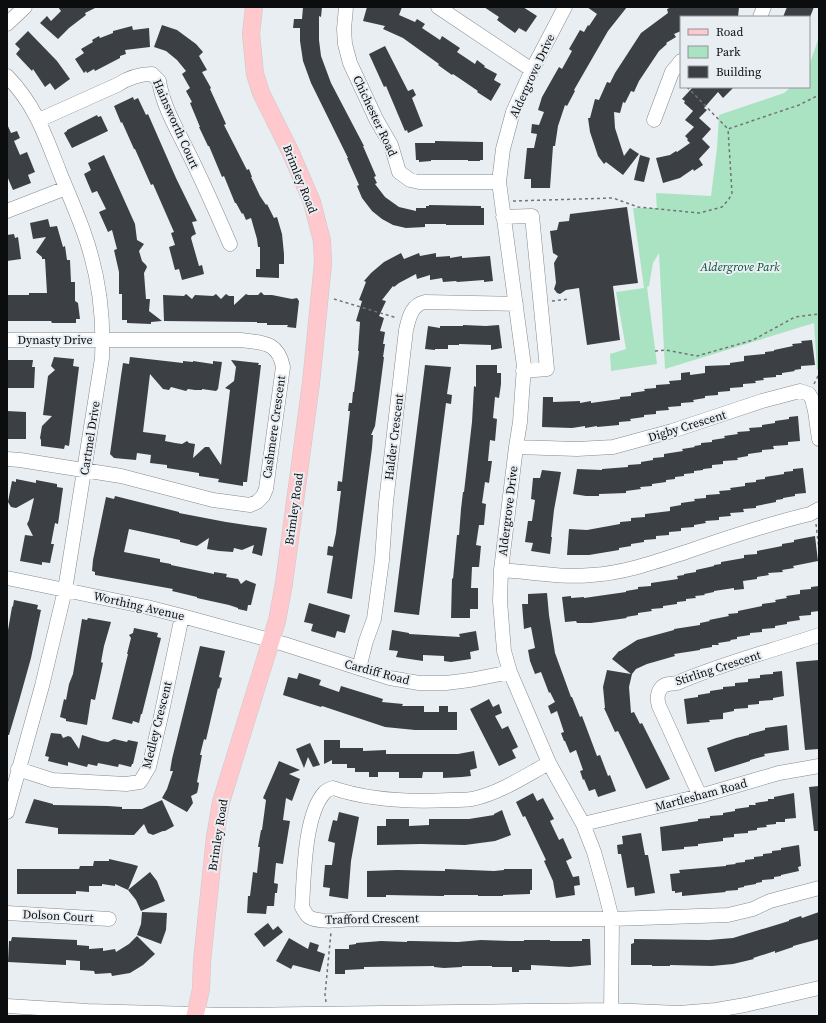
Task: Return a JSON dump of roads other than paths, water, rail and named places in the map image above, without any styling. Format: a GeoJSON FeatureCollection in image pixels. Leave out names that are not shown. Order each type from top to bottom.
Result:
{"type":"FeatureCollection","features":[{"type":"Feature","properties":{"kind":"main road","name":"Brimley Road"},"geometry":{"type":"LineString","coordinates":[[195,1015],[201,989],[202,961],[215,837],[221,802],[277,621],[284,583],[311,383],[323,263],[322,241],[312,202],[290,151],[262,93],[255,74],[251,34],[254,7]]}},
{"type":"Feature","properties":{"kind":"street"},"geometry":{"type":"LineString","coordinates":[[7,24],[25,7]]}},
{"type":"Feature","properties":{"kind":"street","name":"Chichester Road"},"geometry":{"type":"LineString","coordinates":[[346,7],[344,29],[345,44],[350,63],[376,119],[391,145],[399,172],[410,180],[419,182],[499,182]]}},
{"type":"Feature","properties":{"kind":"street"},"geometry":{"type":"LineString","coordinates":[[438,7],[532,70]]}},
{"type":"Feature","properties":{"kind":"street","name":"Aldergrove Drive"},"geometry":{"type":"LineString","coordinates":[[565,7],[532,70],[513,112],[503,149],[499,182],[524,371],[520,422],[501,570],[500,608],[504,651],[510,672],[550,763],[583,824],[594,852],[612,919],[610,1013]]}},
{"type":"Feature","properties":{"kind":"street"},"geometry":{"type":"LineString","coordinates":[[654,120],[672,72],[680,62]]}},
{"type":"Feature","properties":{"kind":"street","name":"Hainsworth Court"},"geometry":{"type":"LineString","coordinates":[[40,120],[128,79],[136,76],[152,74],[159,81],[167,107],[230,244]]}},
{"type":"Feature","properties":{"kind":"street","name":"Cartmel Drive"},"geometry":{"type":"LineString","coordinates":[[7,76],[26,98],[40,120],[84,233],[91,255],[100,302],[103,340],[102,358],[85,470],[65,590],[42,686],[7,812]]}},
{"type":"Feature","properties":{"kind":"street"},"geometry":{"type":"LineString","coordinates":[[7,212],[66,188]]}},
{"type":"Feature","properties":{"kind":"street"},"geometry":{"type":"LineString","coordinates":[[503,217],[532,216],[547,369],[524,371]]}},
{"type":"Feature","properties":{"kind":"street","name":"Halder Crescent"},"geometry":{"type":"LineString","coordinates":[[359,668],[366,641],[374,619],[382,560],[386,502],[406,330],[412,309],[420,303],[425,302],[516,304]]}},
{"type":"Feature","properties":{"kind":"street","name":"Dynasty Drive"},"geometry":{"type":"LineString","coordinates":[[7,340],[103,340]]}},
{"type":"Feature","properties":{"kind":"street","name":"Cashmere Crescent"},"geometry":{"type":"LineString","coordinates":[[85,470],[136,480],[213,500],[250,505],[257,502],[263,496],[266,489],[282,366],[280,356],[274,348],[266,343],[241,340],[103,340]]}},
{"type":"Feature","properties":{"kind":"street","name":"Digby Crescent"},"geometry":{"type":"LineString","coordinates":[[516,447],[577,449],[614,447],[762,401],[800,391],[808,394],[812,399],[819,438]]}},
{"type":"Feature","properties":{"kind":"street"},"geometry":{"type":"LineString","coordinates":[[7,459],[85,470]]}},
{"type":"Feature","properties":{"kind":"street"},"geometry":{"type":"LineString","coordinates":[[501,570],[569,576],[592,575],[619,571],[646,565],[816,510]]}},
{"type":"Feature","properties":{"kind":"street","name":"Worthing Avenue"},"geometry":{"type":"LineString","coordinates":[[7,578],[147,607],[270,640]]}},
{"type":"Feature","properties":{"kind":"street","name":"Medley Crescent"},"geometry":{"type":"LineString","coordinates":[[18,769],[52,780],[126,784],[140,782],[149,767],[162,716],[182,616]]}},
{"type":"Feature","properties":{"kind":"street","name":"Stirling Crescent"},"geometry":{"type":"LineString","coordinates":[[700,796],[659,706],[657,700],[661,688],[665,685],[674,684],[695,675],[819,635]]}},
{"type":"Feature","properties":{"kind":"street","name":"Cardiff Road"},"geometry":{"type":"LineString","coordinates":[[270,640],[390,678],[420,683],[452,682],[510,672]]}},
{"type":"Feature","properties":{"kind":"street","name":"Trafford Crescent"},"geometry":{"type":"LineString","coordinates":[[550,763],[498,791],[472,799],[424,800],[378,797],[356,794],[333,788],[326,791],[316,806],[308,832],[302,907],[307,916],[313,920],[612,919]]}},
{"type":"Feature","properties":{"kind":"street","name":"Martlesham Road"},"geometry":{"type":"LineString","coordinates":[[583,824],[700,796],[779,773],[819,766]]}},
{"type":"Feature","properties":{"kind":"street"},"geometry":{"type":"LineString","coordinates":[[612,919],[728,915],[746,911],[770,901],[819,888]]}},
{"type":"Feature","properties":{"kind":"street","name":"Dolson Court"},"geometry":{"type":"LineString","coordinates":[[7,913],[109,919]]}},
{"type":"Feature","properties":{"kind":"street"},"geometry":{"type":"LineString","coordinates":[[7,1006],[195,1015],[328,1014],[486,1010],[679,1013],[716,1010],[769,1000],[819,988]]}},
{"type":"Feature","properties":{"kind":"park label","name":"Aldergrove Park"},"geometry":{"type":"Point","coordinates":[740,267]}}]}
